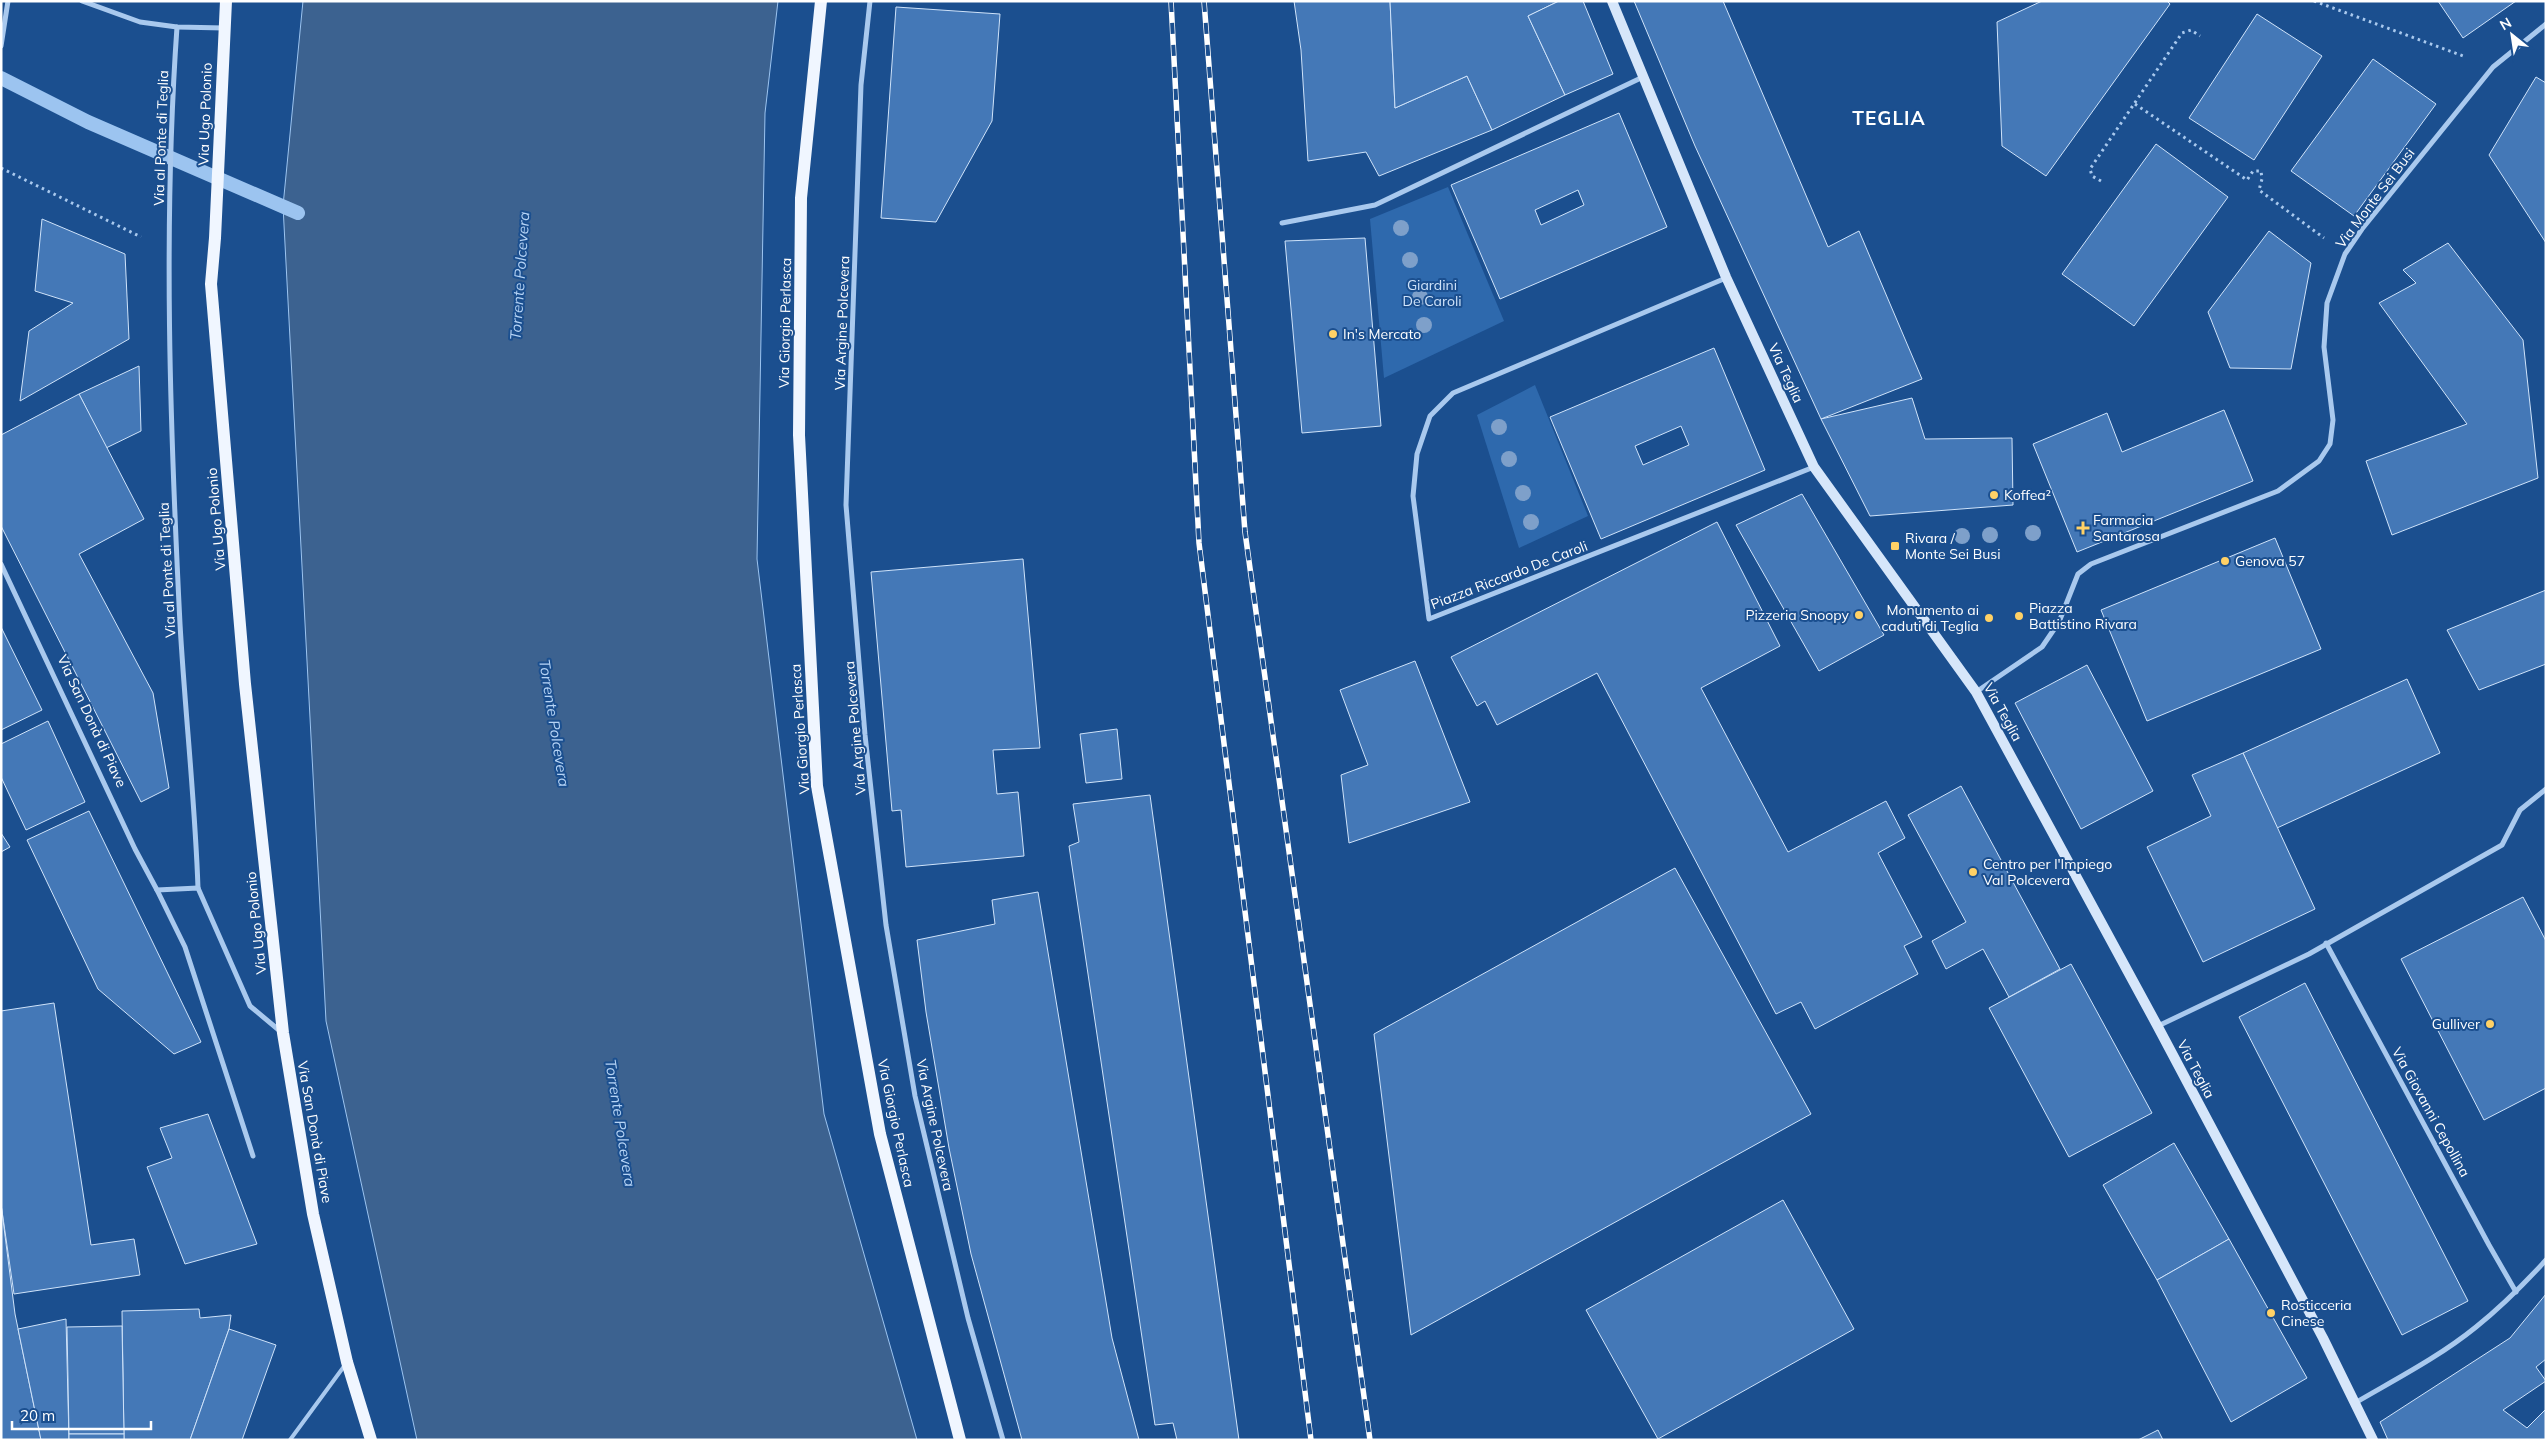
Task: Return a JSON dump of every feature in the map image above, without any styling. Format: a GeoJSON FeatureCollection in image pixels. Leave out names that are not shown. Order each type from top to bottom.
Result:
{"type":"FeatureCollection","features":[{"type":"Feature","properties":{"kind":"main road","name":"Via Ugo Polonio"},"geometry":{"type":"LineString","coordinates":[[226,1],[221,68],[215,238],[211,284],[244,684],[283,1033]]}},
{"type":"Feature","properties":{"kind":"main road","name":"Via Giorgio Perlasca"},"geometry":{"type":"LineString","coordinates":[[821,1],[801,198],[799,435],[817,786],[880,1134],[960,1440]]}},
{"type":"Feature","properties":{"kind":"main road","name":"Via Teglia"},"geometry":{"type":"LineString","coordinates":[[1612,1],[1726,277],[1814,467],[1976,692],[2158,1027],[2373,1440]]}},
{"type":"Feature","properties":{"kind":"main road","name":"Via San Donà di Piave"},"geometry":{"type":"LineString","coordinates":[[283,1033],[313,1214],[348,1362],[372,1440]]}},
{"type":"Feature","properties":{"kind":"street"},"geometry":{"type":"LineString","coordinates":[[82,1],[140,22],[177,27],[224,28]]}},
{"type":"Feature","properties":{"kind":"street","name":"Via Argine Polcevera"},"geometry":{"type":"LineString","coordinates":[[870,1],[861,85],[846,505],[865,735],[886,925],[915,1096],[968,1318],[1003,1440]]}},
{"type":"Feature","properties":{"kind":"street"},"geometry":{"type":"LineString","coordinates":[[1,46],[7,3]]}},
{"type":"Feature","properties":{"kind":"street","name":"Via Monte Sei Busi"},"geometry":{"type":"LineString","coordinates":[[1976,692],[2042,647],[2059,622],[2078,574],[2091,564],[2278,491],[2319,461],[2330,444],[2333,420],[2324,347],[2326,303],[2345,254],[2362,229],[2493,67],[2546,24]]}},
{"type":"Feature","properties":{"kind":"street","name":"Via al Ponte di Teglia"},"geometry":{"type":"LineString","coordinates":[[177,27],[167,306],[180,625],[196,821],[198,888]]}},
{"type":"Feature","properties":{"kind":"street"},"geometry":{"type":"LineString","coordinates":[[1282,223],[1375,205],[1643,77]]}},
{"type":"Feature","properties":{"kind":"street","name":"Piazza Riccardo De Caroli"},"geometry":{"type":"LineString","coordinates":[[1726,277],[1453,393],[1430,416],[1417,454],[1413,496],[1430,619],[1814,467]]}},
{"type":"Feature","properties":{"kind":"street","name":"Via San Donà di Piave"},"geometry":{"type":"LineString","coordinates":[[1,564],[135,849],[185,947],[253,1156]]}},
{"type":"Feature","properties":{"kind":"street"},"geometry":{"type":"LineString","coordinates":[[2158,1027],[2300,958],[2502,845],[2520,810],[2546,788]]}},
{"type":"Feature","properties":{"kind":"street"},"geometry":{"type":"LineString","coordinates":[[157,890],[198,888],[250,1006],[283,1033]]}},
{"type":"Feature","properties":{"kind":"street","name":"Via Giovanni Cepollina"},"geometry":{"type":"LineString","coordinates":[[2326,943],[2516,1292]]}},
{"type":"Feature","properties":{"kind":"street"},"geometry":{"type":"LineString","coordinates":[[2355,1403],[2447,1349],[2476,1328],[2516,1292],[2546,1260]]}},
{"type":"Feature","properties":{"kind":"lane"},"geometry":{"type":"LineString","coordinates":[[290,1440],[348,1362]]}},
{"type":"Feature","properties":{"kind":"path"},"geometry":{"type":"LineString","coordinates":[[2314,1],[2493,67]]}},
{"type":"Feature","properties":{"kind":"path"},"geometry":{"type":"LineString","coordinates":[[2101,181],[2092,176],[2090,169],[2182,33],[2191,30],[2200,36]]}},
{"type":"Feature","properties":{"kind":"path"},"geometry":{"type":"LineString","coordinates":[[2135,104],[2247,180],[2253,170],[2261,171],[2262,179],[2259,190],[2345,254]]}},
{"type":"Feature","properties":{"kind":"path"},"geometry":{"type":"LineString","coordinates":[[1,168],[169,251]]}},
{"type":"Feature","properties":{"kind":"green space","name":"Giardini De Caroli"},"geometry":{"type":"Polygon","coordinates":[[[1448,187],[1504,321],[1384,378],[1370,219],[1448,187]]]}},
{"type":"Feature","properties":{"kind":"green space"},"geometry":{"type":"Polygon","coordinates":[[[1535,385],[1588,516],[1519,548],[1477,415],[1535,385]]]}},
{"type":"Feature","properties":{"kind":"water","name":"Torrente Polcevera"},"geometry":{"type":"Polygon","coordinates":[[[303,1],[778,1],[765,113],[757,559],[824,1114],[917,1440],[417,1440],[326,1021],[283,206],[303,1]]]}},
{"type":"Feature","properties":{"kind":"building"},"geometry":{"type":"Polygon","coordinates":[[[1294,1],[1390,1],[1395,108],[1467,76],[1492,130],[1379,176],[1366,152],[1308,161],[1301,50],[1294,1]]]}},
{"type":"Feature","properties":{"kind":"building"},"geometry":{"type":"Polygon","coordinates":[[[1390,1],[1559,1],[1528,16],[1565,95],[1492,130],[1467,76],[1395,108],[1390,1]]]}},
{"type":"Feature","properties":{"kind":"building"},"geometry":{"type":"Polygon","coordinates":[[[1559,1],[1583,1],[1613,74],[1565,95],[1528,16],[1559,1]]]}},
{"type":"Feature","properties":{"kind":"building"},"geometry":{"type":"Polygon","coordinates":[[[1634,1],[1723,1],[1828,247],[1859,231],[1922,379],[1821,419],[1695,146],[1634,1]]]}},
{"type":"Feature","properties":{"kind":"building"},"geometry":{"type":"Polygon","coordinates":[[[2042,1],[2167,1],[2170,4],[2046,176],[2002,146],[1997,22],[2042,1]]]}},
{"type":"Feature","properties":{"kind":"building"},"geometry":{"type":"Polygon","coordinates":[[[2438,1],[2516,1],[2463,38],[2438,1]]]}},
{"type":"Feature","properties":{"kind":"building"},"geometry":{"type":"Polygon","coordinates":[[[896,7],[1000,14],[992,121],[936,222],[881,218],[896,7]]]}},
{"type":"Feature","properties":{"kind":"building"},"geometry":{"type":"Polygon","coordinates":[[[2257,14],[2322,56],[2254,160],[2189,118],[2257,14]]]}},
{"type":"Feature","properties":{"kind":"building"},"geometry":{"type":"Polygon","coordinates":[[[2373,59],[2436,104],[2354,216],[2291,171],[2373,59]]]}},
{"type":"Feature","properties":{"kind":"building"},"geometry":{"type":"Polygon","coordinates":[[[2536,77],[2546,83],[2546,243],[2489,155],[2536,77]]]}},
{"type":"Feature","properties":{"kind":"building"},"geometry":{"type":"Polygon","coordinates":[[[1619,113],[1667,227],[1500,299],[1451,185],[1619,113]],[[1578,190],[1535,210],[1541,225],[1584,205],[1578,190]]]}},
{"type":"Feature","properties":{"kind":"building"},"geometry":{"type":"Polygon","coordinates":[[[2156,144],[2228,197],[2134,326],[2062,274],[2156,144]]]}},
{"type":"Feature","properties":{"kind":"building"},"geometry":{"type":"Polygon","coordinates":[[[42,219],[125,254],[129,339],[20,401],[29,331],[73,303],[35,291],[42,219]]]}},
{"type":"Feature","properties":{"kind":"building"},"geometry":{"type":"Polygon","coordinates":[[[2269,231],[2311,263],[2291,369],[2230,368],[2208,312],[2269,231]]]}},
{"type":"Feature","properties":{"kind":"building","name":"In's Mercato"},"geometry":{"type":"Polygon","coordinates":[[[1365,238],[1381,426],[1302,433],[1285,241],[1365,238]]]}},
{"type":"Feature","properties":{"kind":"building"},"geometry":{"type":"Polygon","coordinates":[[[2448,243],[2523,340],[2538,478],[2392,535],[2366,461],[2467,424],[2379,303],[2416,283],[2403,270],[2448,243]]]}},
{"type":"Feature","properties":{"kind":"building"},"geometry":{"type":"Polygon","coordinates":[[[1714,348],[1765,470],[1601,539],[1550,417],[1714,348]],[[1681,426],[1635,446],[1643,465],[1689,445],[1681,426]]]}},
{"type":"Feature","properties":{"kind":"building"},"geometry":{"type":"Polygon","coordinates":[[[139,366],[141,431],[106,448],[79,394],[139,366]]]}},
{"type":"Feature","properties":{"kind":"building"},"geometry":{"type":"Polygon","coordinates":[[[79,394],[144,519],[79,554],[153,693],[169,788],[141,802],[1,526],[1,435],[79,394]]]}},
{"type":"Feature","properties":{"kind":"building"},"geometry":{"type":"Polygon","coordinates":[[[1912,398],[1925,439],[2012,438],[2013,505],[1870,516],[1821,419],[1912,398]]]}},
{"type":"Feature","properties":{"kind":"building"},"geometry":{"type":"Polygon","coordinates":[[[2224,410],[2253,481],[2077,552],[2033,444],[2107,413],[2122,452],[2224,410]]]}},
{"type":"Feature","properties":{"kind":"building"},"geometry":{"type":"Polygon","coordinates":[[[1802,494],[1884,635],[1819,671],[1736,525],[1802,494]]]}},
{"type":"Feature","properties":{"kind":"building"},"geometry":{"type":"Polygon","coordinates":[[[1717,522],[1780,646],[1701,688],[1788,852],[1886,801],[1905,838],[1878,853],[1922,937],[1904,946],[1918,974],[1815,1029],[1801,1002],[1776,1014],[1597,673],[1497,725],[1485,701],[1477,706],[1451,657],[1717,522]]]}},
{"type":"Feature","properties":{"kind":"building"},"geometry":{"type":"Polygon","coordinates":[[[2275,538],[2321,649],[2147,721],[2101,610],[2275,538]]]}},
{"type":"Feature","properties":{"kind":"building"},"geometry":{"type":"Polygon","coordinates":[[[1023,559],[1040,748],[993,750],[997,794],[1018,792],[1024,856],[906,867],[901,810],[892,811],[871,572],[1023,559]]]}},
{"type":"Feature","properties":{"kind":"building"},"geometry":{"type":"Polygon","coordinates":[[[2546,590],[2546,664],[2479,690],[2447,630],[2546,590]]]}},
{"type":"Feature","properties":{"kind":"building"},"geometry":{"type":"Polygon","coordinates":[[[1,627],[42,710],[1,730],[1,627]]]}},
{"type":"Feature","properties":{"kind":"building"},"geometry":{"type":"Polygon","coordinates":[[[1415,661],[1470,802],[1349,843],[1341,775],[1368,765],[1340,690],[1415,661]]]}},
{"type":"Feature","properties":{"kind":"building"},"geometry":{"type":"Polygon","coordinates":[[[2087,665],[2153,791],[2081,829],[2015,703],[2087,665]]]}},
{"type":"Feature","properties":{"kind":"building"},"geometry":{"type":"Polygon","coordinates":[[[2407,679],[2440,753],[2277,828],[2243,753],[2407,679]]]}},
{"type":"Feature","properties":{"kind":"building"},"geometry":{"type":"Polygon","coordinates":[[[48,721],[85,802],[26,830],[1,777],[1,744],[48,721]]]}},
{"type":"Feature","properties":{"kind":"building"},"geometry":{"type":"Polygon","coordinates":[[[1117,729],[1122,779],[1086,783],[1080,734],[1117,729]]]}},
{"type":"Feature","properties":{"kind":"building"},"geometry":{"type":"Polygon","coordinates":[[[2243,753],[2315,909],[2203,962],[2147,847],[2211,816],[2192,775],[2243,753]]]}},
{"type":"Feature","properties":{"kind":"building","name":"Centro per l'Impiego Val Polcevera"},"geometry":{"type":"Polygon","coordinates":[[[1961,786],[2060,969],[2009,997],[1983,949],[1946,969],[1932,941],[1966,922],[1908,815],[1961,786]]]}},
{"type":"Feature","properties":{"kind":"building"},"geometry":{"type":"Polygon","coordinates":[[[1150,795],[1239,1440],[1177,1440],[1173,1423],[1155,1425],[1069,846],[1079,842],[1073,804],[1150,795]]]}},
{"type":"Feature","properties":{"kind":"building"},"geometry":{"type":"Polygon","coordinates":[[[89,811],[201,1042],[174,1054],[98,989],[27,840],[89,811]]]}},
{"type":"Feature","properties":{"kind":"building"},"geometry":{"type":"Polygon","coordinates":[[[1,833],[10,847],[1,852],[1,833]]]}},
{"type":"Feature","properties":{"kind":"building"},"geometry":{"type":"Polygon","coordinates":[[[1675,868],[1811,1114],[1411,1335],[1374,1034],[1675,868]]]}},
{"type":"Feature","properties":{"kind":"building"},"geometry":{"type":"Polygon","coordinates":[[[1038,892],[1112,1338],[1139,1440],[1022,1440],[971,1254],[949,1148],[926,1012],[917,940],[995,924],[992,900],[1038,892]]]}},
{"type":"Feature","properties":{"kind":"building","name":"Gulliver"},"geometry":{"type":"Polygon","coordinates":[[[2523,897],[2546,941],[2546,1088],[2484,1120],[2401,959],[2523,897]]]}},
{"type":"Feature","properties":{"kind":"building"},"geometry":{"type":"Polygon","coordinates":[[[2071,964],[2152,1113],[2069,1157],[1989,1008],[2071,964]]]}},
{"type":"Feature","properties":{"kind":"building"},"geometry":{"type":"Polygon","coordinates":[[[2305,983],[2468,1301],[2402,1335],[2239,1017],[2305,983]]]}},
{"type":"Feature","properties":{"kind":"building"},"geometry":{"type":"Polygon","coordinates":[[[54,1003],[91,1245],[134,1239],[140,1275],[14,1294],[1,1204],[1,1011],[54,1003]]]}},
{"type":"Feature","properties":{"kind":"building"},"geometry":{"type":"Polygon","coordinates":[[[208,1114],[257,1244],[185,1264],[147,1167],[172,1158],[160,1128],[208,1114]]]}},
{"type":"Feature","properties":{"kind":"building"},"geometry":{"type":"Polygon","coordinates":[[[2174,1143],[2229,1239],[2157,1280],[2103,1185],[2174,1143]]]}},
{"type":"Feature","properties":{"kind":"building"},"geometry":{"type":"Polygon","coordinates":[[[1783,1200],[1854,1329],[1658,1439],[1586,1310],[1783,1200]]]}},
{"type":"Feature","properties":{"kind":"building"},"geometry":{"type":"Polygon","coordinates":[[[1,1204],[15,1314],[41,1440],[1,1440],[1,1204]]]}},
{"type":"Feature","properties":{"kind":"building"},"geometry":{"type":"Polygon","coordinates":[[[2229,1239],[2307,1378],[2231,1422],[2157,1280],[2229,1239]]]}},
{"type":"Feature","properties":{"kind":"building"},"geometry":{"type":"Polygon","coordinates":[[[2546,1294],[2546,1359],[2536,1367],[2546,1381],[2503,1410],[2527,1428],[2546,1409],[2546,1440],[2388,1440],[2380,1422],[2510,1338],[2546,1294]]]}},
{"type":"Feature","properties":{"kind":"building"},"geometry":{"type":"Polygon","coordinates":[[[199,1309],[200,1318],[231,1315],[229,1329],[190,1440],[124,1440],[122,1311],[199,1309]]]}},
{"type":"Feature","properties":{"kind":"building"},"geometry":{"type":"Polygon","coordinates":[[[66,1319],[69,1440],[41,1440],[18,1329],[66,1319]]]}},
{"type":"Feature","properties":{"kind":"building"},"geometry":{"type":"Polygon","coordinates":[[[122,1326],[124,1434],[69,1434],[67,1327],[122,1326]]]}},
{"type":"Feature","properties":{"kind":"building"},"geometry":{"type":"Polygon","coordinates":[[[229,1329],[276,1345],[242,1440],[190,1440],[229,1329]]]}},
{"type":"Feature","properties":{"kind":"building"},"geometry":{"type":"Polygon","coordinates":[[[2158,1430],[2163,1440],[2138,1440],[2158,1430]]]}},
{"type":"Feature","properties":{"kind":"building"},"geometry":{"type":"Polygon","coordinates":[[[69,1434],[124,1434],[124,1440],[69,1440],[69,1434]]]}},
{"type":"Feature","properties":{"kind":"waterway"},"geometry":{"type":"LineString","coordinates":[[1,78],[88,122],[298,213]]}},
{"type":"Feature","properties":{"kind":"railway"},"geometry":{"type":"LineString","coordinates":[[1171,1],[1199,543],[1311,1440]]}},
{"type":"Feature","properties":{"kind":"railway"},"geometry":{"type":"LineString","coordinates":[[1204,1],[1245,532],[1370,1440]]}},
{"type":"Feature","properties":{"kind":"place","name":"In's Mercato"},"geometry":{"type":"Point","coordinates":[1333,334]}},
{"type":"Feature","properties":{"kind":"place","name":"Koffea²"},"geometry":{"type":"Point","coordinates":[1994,495]}},
{"type":"Feature","properties":{"kind":"place","name":"Farmacia Santarosa"},"geometry":{"type":"Point","coordinates":[2083,528]}},
{"type":"Feature","properties":{"kind":"place","name":"Rivara / Monte Sei Busi"},"geometry":{"type":"Point","coordinates":[1895,546]}},
{"type":"Feature","properties":{"kind":"place","name":"Genova 57"},"geometry":{"type":"Point","coordinates":[2225,561]}},
{"type":"Feature","properties":{"kind":"place","name":"Pizzeria Snoopy"},"geometry":{"type":"Point","coordinates":[1859,615]}},
{"type":"Feature","properties":{"kind":"place","name":"Piazza Battistino Rivara"},"geometry":{"type":"Point","coordinates":[2019,616]}},
{"type":"Feature","properties":{"kind":"place","name":"Monumento ai caduti di Teglia"},"geometry":{"type":"Point","coordinates":[1989,618]}},
{"type":"Feature","properties":{"kind":"place","name":"Centro per l'Impiego Val Polcevera"},"geometry":{"type":"Point","coordinates":[1973,872]}},
{"type":"Feature","properties":{"kind":"place","name":"Gulliver"},"geometry":{"type":"Point","coordinates":[2490,1024]}},
{"type":"Feature","properties":{"kind":"place","name":"Rosticceria Cinese"},"geometry":{"type":"Point","coordinates":[2271,1313]}},
{"type":"Feature","properties":{"kind":"district","name":"TEGLIA"},"geometry":{"type":"Point","coordinates":[1889,118]}}]}
